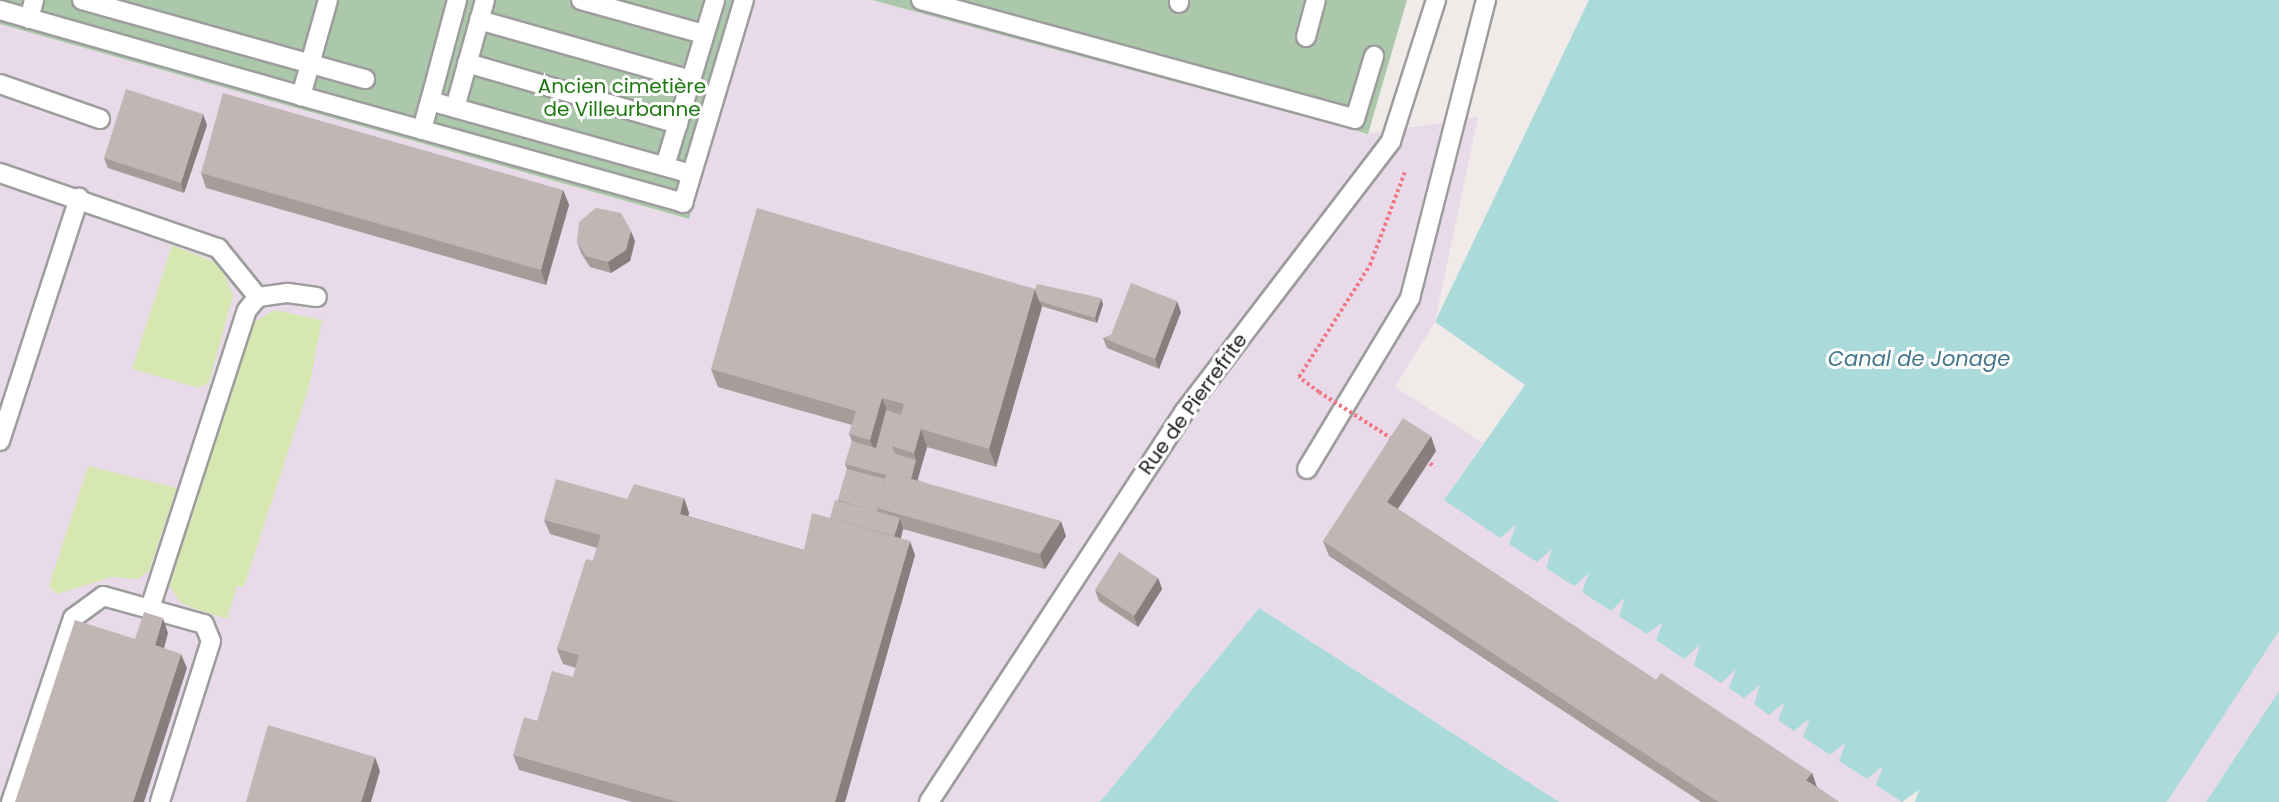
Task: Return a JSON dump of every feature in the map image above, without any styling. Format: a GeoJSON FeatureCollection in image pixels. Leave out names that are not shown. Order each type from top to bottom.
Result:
{"type":"FeatureCollection","features":[{"type":"Feature","properties":{"kind":"lane"},"geometry":{"type":"LineString","coordinates":[[29,19],[34,0]]}},
{"type":"Feature","properties":{"kind":"lane"},"geometry":{"type":"LineString","coordinates":[[82,0],[365,79]]}},
{"type":"Feature","properties":{"kind":"lane"},"geometry":{"type":"LineString","coordinates":[[301,96],[328,0]]}},
{"type":"Feature","properties":{"kind":"lane"},"geometry":{"type":"LineString","coordinates":[[422,130],[457,0]]}},
{"type":"Feature","properties":{"kind":"lane"},"geometry":{"type":"LineString","coordinates":[[455,108],[485,0]]}},
{"type":"Feature","properties":{"kind":"lane"},"geometry":{"type":"LineString","coordinates":[[581,0],[704,34]]}},
{"type":"Feature","properties":{"kind":"lane"},"geometry":{"type":"LineString","coordinates":[[665,166],[715,0]]}},
{"type":"Feature","properties":{"kind":"lane"},"geometry":{"type":"LineString","coordinates":[[0,10],[683,203],[744,0]]}},
{"type":"Feature","properties":{"kind":"lane"},"geometry":{"type":"LineString","coordinates":[[921,0],[1355,119],[1374,56]]}},
{"type":"Feature","properties":{"kind":"lane"},"geometry":{"type":"LineString","coordinates":[[1306,37],[1316,0]]}},
{"type":"Feature","properties":{"kind":"lane","name":"Rue de Pierrefrite"},"geometry":{"type":"LineString","coordinates":[[929,802],[1184,412],[1391,141],[1436,0]]}},
{"type":"Feature","properties":{"kind":"lane"},"geometry":{"type":"LineString","coordinates":[[1307,469],[1410,298],[1486,0]]}},
{"type":"Feature","properties":{"kind":"lane"},"geometry":{"type":"LineString","coordinates":[[479,20],[691,80]]}},
{"type":"Feature","properties":{"kind":"lane"},"geometry":{"type":"LineString","coordinates":[[467,63],[678,124]]}},
{"type":"Feature","properties":{"kind":"lane"},"geometry":{"type":"LineString","coordinates":[[0,84],[100,119]]}},
{"type":"Feature","properties":{"kind":"lane"},"geometry":{"type":"LineString","coordinates":[[430,101],[691,174]]}},
{"type":"Feature","properties":{"kind":"lane"},"geometry":{"type":"LineString","coordinates":[[0,172],[218,248],[258,297]]}},
{"type":"Feature","properties":{"kind":"lane"},"geometry":{"type":"LineString","coordinates":[[0,441],[79,198]]}},
{"type":"Feature","properties":{"kind":"lane"},"geometry":{"type":"LineString","coordinates":[[151,605],[247,310],[258,297],[288,292],[317,297]]}},
{"type":"Feature","properties":{"kind":"lane"},"geometry":{"type":"LineString","coordinates":[[11,802],[73,618],[103,596],[151,605],[204,624],[211,641],[160,802]]}},
{"type":"Feature","properties":{"kind":"path"},"geometry":{"type":"LineString","coordinates":[[1391,141],[1411,156],[1370,265],[1299,377],[1318,392],[1396,442]]}},
{"type":"Feature","properties":{"kind":"path"},"geometry":{"type":"LineString","coordinates":[[1416,454],[1435,467]]}},
{"type":"Feature","properties":{"kind":"shaded area"},"geometry":{"type":"Polygon","coordinates":[[[755,0],[872,0],[1368,134],[1478,117],[1435,322],[1395,387],[1483,443],[1444,500],[1517,524],[1509,544],[1553,548],[1761,683],[1884,765],[1877,785],[1902,802],[1559,802],[1259,608],[1100,802],[0,802],[0,24],[688,219],[755,0]]]}},
{"type":"Feature","properties":{"kind":"shaded area"},"geometry":{"type":"Polygon","coordinates":[[[2279,631],[2279,691],[2206,802],[2167,802],[2279,631]]]}},
{"type":"Feature","properties":{"kind":"green space","name":"Ancien cimetière de Villeurbanne"},"geometry":{"type":"Polygon","coordinates":[[[0,0],[755,0],[689,219],[0,24],[0,0]]]}},
{"type":"Feature","properties":{"kind":"green space"},"geometry":{"type":"Polygon","coordinates":[[[872,0],[1407,0],[1368,134],[872,0]]]}},
{"type":"Feature","properties":{"kind":"green space"},"geometry":{"type":"Polygon","coordinates":[[[172,245],[220,264],[233,296],[209,382],[199,388],[132,369],[172,245]]]}},
{"type":"Feature","properties":{"kind":"green space"},"geometry":{"type":"Polygon","coordinates":[[[274,310],[322,320],[309,387],[244,587],[237,586],[227,619],[182,604],[170,587],[171,576],[252,324],[274,310]]]}},
{"type":"Feature","properties":{"kind":"green space"},"geometry":{"type":"Polygon","coordinates":[[[88,466],[177,488],[149,571],[138,579],[112,577],[57,594],[49,586],[88,466]]]}},
{"type":"Feature","properties":{"kind":"water","name":"Canal de Jonage"},"geometry":{"type":"Polygon","coordinates":[[[1589,0],[2279,0],[2279,631],[2167,802],[1915,802],[1919,790],[1902,802],[1876,785],[1883,766],[1867,779],[1839,761],[1846,742],[1830,755],[1803,737],[1810,718],[1794,731],[1778,720],[1785,702],[1769,715],[1754,704],[1760,685],[1744,698],[1729,688],[1736,669],[1721,683],[1694,665],[1700,645],[1684,659],[1656,640],[1663,622],[1647,634],[1619,616],[1625,597],[1611,611],[1582,592],[1589,573],[1574,586],[1546,568],[1552,549],[1537,562],[1509,544],[1516,525],[1500,538],[1444,500],[1525,385],[1435,322],[1589,0]]]}},
{"type":"Feature","properties":{"kind":"water"},"geometry":{"type":"Polygon","coordinates":[[[1259,608],[1559,802],[1100,802],[1259,608]]]}},
{"type":"Feature","properties":{"kind":"water"},"geometry":{"type":"Polygon","coordinates":[[[2279,691],[2279,802],[2206,802],[2279,691]]]}},
{"type":"Feature","properties":{"kind":"building"},"geometry":{"type":"Polygon","coordinates":[[[126,89],[203,114],[181,183],[104,158],[126,89]]]}},
{"type":"Feature","properties":{"kind":"building"},"geometry":{"type":"Polygon","coordinates":[[[223,93],[563,190],[541,270],[201,173],[223,93]]]}},
{"type":"Feature","properties":{"kind":"building"},"geometry":{"type":"Polygon","coordinates":[[[596,208],[621,213],[631,231],[626,250],[608,262],[586,256],[577,242],[579,222],[596,208]]]}},
{"type":"Feature","properties":{"kind":"building"},"geometry":{"type":"Polygon","coordinates":[[[757,208],[1035,289],[989,449],[921,429],[914,453],[892,446],[904,404],[882,398],[870,440],[849,434],[856,411],[711,369],[757,208]]]}},
{"type":"Feature","properties":{"kind":"building"},"geometry":{"type":"Polygon","coordinates":[[[1131,283],[1177,301],[1155,359],[1103,338],[1111,335],[1131,283]]]}},
{"type":"Feature","properties":{"kind":"building"},"geometry":{"type":"Polygon","coordinates":[[[1037,284],[1101,298],[1095,318],[1039,301],[1035,290],[1037,284]]]}},
{"type":"Feature","properties":{"kind":"building"},"geometry":{"type":"Polygon","coordinates":[[[886,410],[901,415],[892,446],[895,454],[876,448],[886,410]]]}},
{"type":"Feature","properties":{"kind":"building"},"geometry":{"type":"Polygon","coordinates":[[[1403,418],[1431,436],[1387,502],[1656,680],[1661,673],[1812,773],[1806,780],[1839,802],[1718,802],[1323,541],[1403,418]]]}},
{"type":"Feature","properties":{"kind":"building"},"geometry":{"type":"Polygon","coordinates":[[[852,441],[916,460],[911,479],[845,464],[852,441]]]}},
{"type":"Feature","properties":{"kind":"building"},"geometry":{"type":"Polygon","coordinates":[[[847,469],[885,479],[877,508],[878,512],[838,500],[847,469]]]}},
{"type":"Feature","properties":{"kind":"building"},"geometry":{"type":"Polygon","coordinates":[[[887,472],[1061,521],[1040,554],[877,508],[887,472]]]}},
{"type":"Feature","properties":{"kind":"building"},"geometry":{"type":"Polygon","coordinates":[[[556,479],[627,499],[634,484],[684,498],[680,514],[804,550],[812,513],[910,541],[835,802],[678,802],[513,755],[524,717],[537,721],[552,671],[573,677],[579,655],[557,649],[586,559],[593,561],[601,535],[544,520],[556,479]]]}},
{"type":"Feature","properties":{"kind":"building"},"geometry":{"type":"Polygon","coordinates":[[[835,500],[900,518],[894,536],[830,518],[835,500]]]}},
{"type":"Feature","properties":{"kind":"building"},"geometry":{"type":"Polygon","coordinates":[[[1119,552],[1158,578],[1134,616],[1095,590],[1119,552]]]}},
{"type":"Feature","properties":{"kind":"building"},"geometry":{"type":"Polygon","coordinates":[[[144,612],[163,618],[155,645],[181,654],[133,802],[15,802],[75,620],[135,639],[144,612]]]}},
{"type":"Feature","properties":{"kind":"building"},"geometry":{"type":"Polygon","coordinates":[[[268,725],[375,757],[361,802],[246,802],[268,725]]]}}]}
